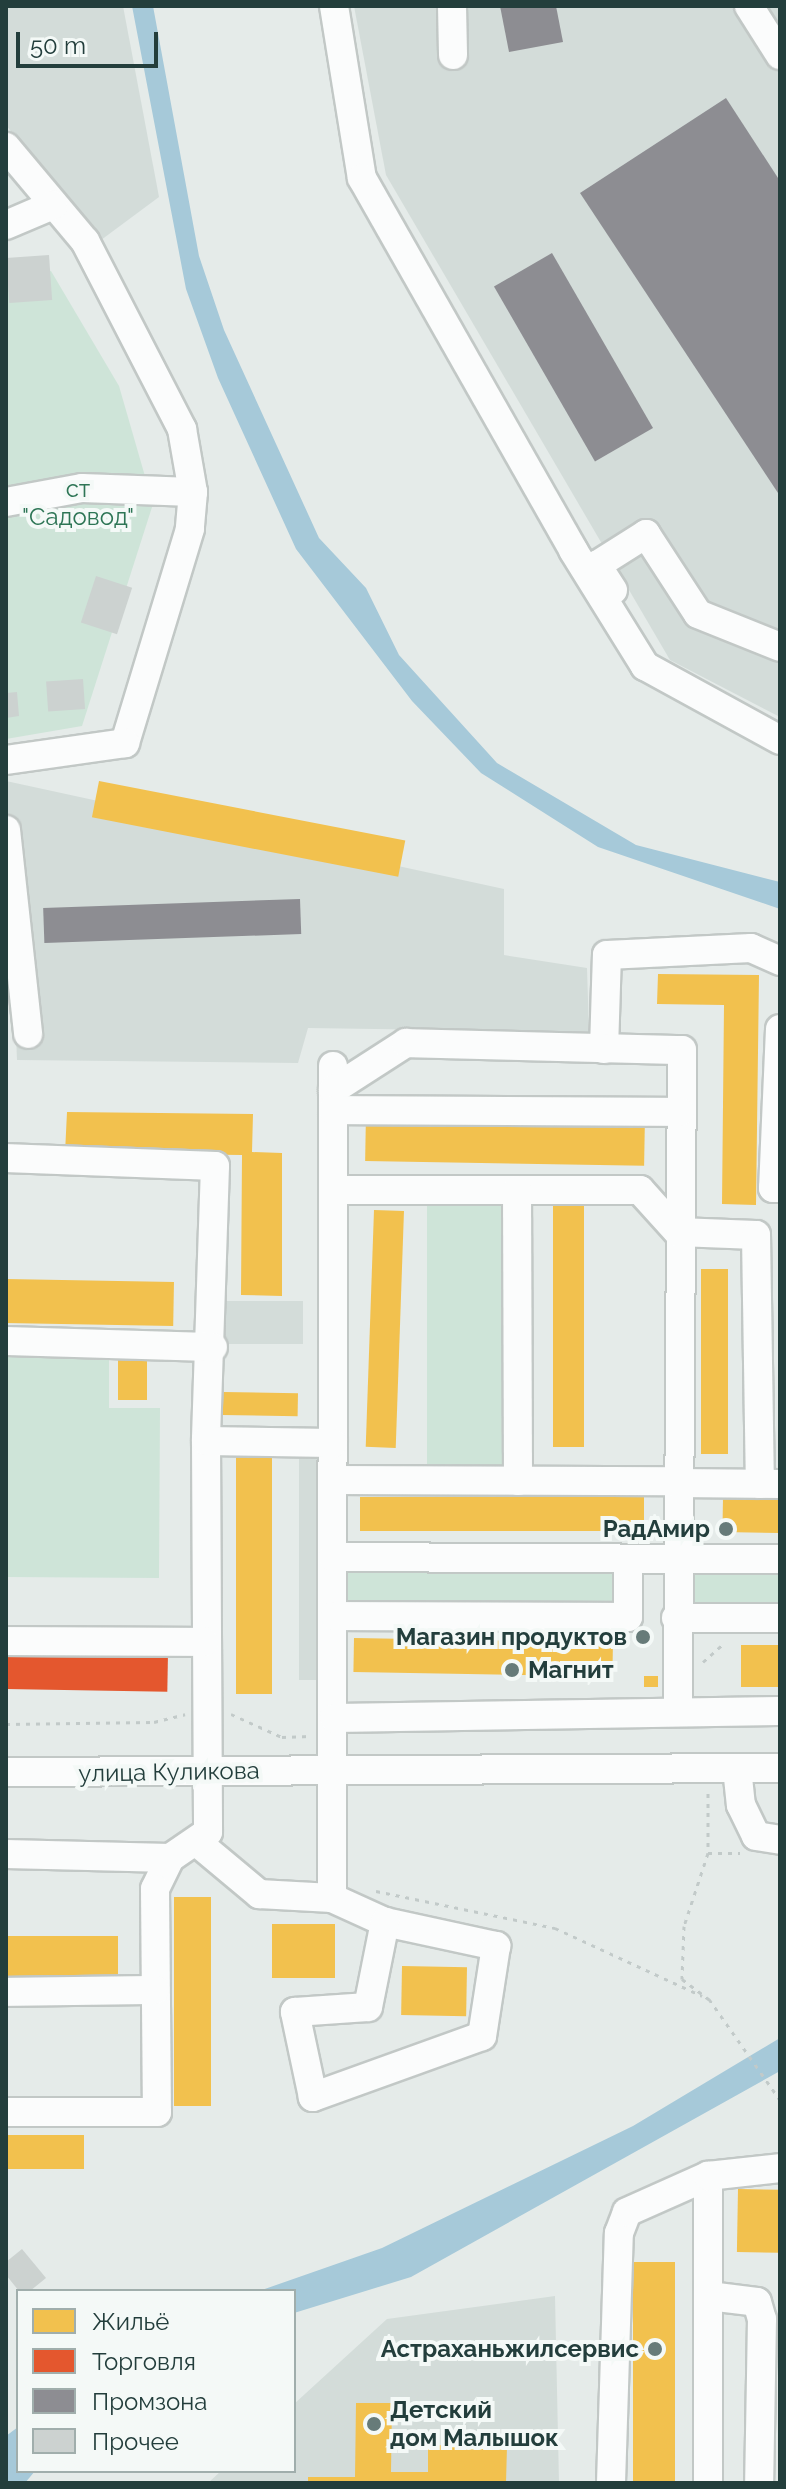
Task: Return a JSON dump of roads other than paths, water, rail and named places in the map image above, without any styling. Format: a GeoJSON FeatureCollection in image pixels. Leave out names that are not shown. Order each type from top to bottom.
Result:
{"type":"FeatureCollection","features":[{"type":"Feature","properties":{"kind":"street"},"geometry":{"type":"LineString","coordinates":[[334,6],[362,178],[573,550],[645,666],[780,740]]}},
{"type":"Feature","properties":{"kind":"street"},"geometry":{"type":"LineString","coordinates":[[452,6],[453,55]]}},
{"type":"Feature","properties":{"kind":"street"},"geometry":{"type":"LineString","coordinates":[[749,6],[780,55]]}},
{"type":"Feature","properties":{"kind":"street"},"geometry":{"type":"LineString","coordinates":[[6,147],[85,241],[182,429],[193,492],[190,529],[125,743],[6,760]]}},
{"type":"Feature","properties":{"kind":"street"},"geometry":{"type":"LineString","coordinates":[[6,225],[53,205]]}},
{"type":"Feature","properties":{"kind":"street"},"geometry":{"type":"LineString","coordinates":[[6,502],[82,488],[193,492]]}},
{"type":"Feature","properties":{"kind":"street"},"geometry":{"type":"LineString","coordinates":[[639,630],[597,565],[646,534],[698,614],[780,647]]}},
{"type":"Feature","properties":{"kind":"street"},"geometry":{"type":"LineString","coordinates":[[6,830],[28,1034]]}},
{"type":"Feature","properties":{"kind":"street"},"geometry":{"type":"LineString","coordinates":[[604,1049],[607,955],[751,948],[780,961]]}},
{"type":"Feature","properties":{"kind":"street"},"geometry":{"type":"LineString","coordinates":[[333,1089],[406,1043],[682,1050],[678,1232],[678,1700]]}},
{"type":"Feature","properties":{"kind":"street"},"geometry":{"type":"LineString","coordinates":[[778,1046],[773,1188],[780,1188]]}},
{"type":"Feature","properties":{"kind":"street"},"geometry":{"type":"LineString","coordinates":[[333,1089],[680,1112]]}},
{"type":"Feature","properties":{"kind":"street"},"geometry":{"type":"LineString","coordinates":[[332,1891],[335,1616],[333,1089]]}},
{"type":"Feature","properties":{"kind":"street"},"geometry":{"type":"LineString","coordinates":[[6,1158],[215,1166],[213,1347],[206,1441],[204,1642],[208,1832],[198,1843],[170,1858],[6,1854]]}},
{"type":"Feature","properties":{"kind":"street"},"geometry":{"type":"LineString","coordinates":[[333,1190],[640,1190],[678,1232],[756,1235],[768,1274],[770,1484],[333,1480]]}},
{"type":"Feature","properties":{"kind":"street"},"geometry":{"type":"LineString","coordinates":[[517,1190],[518,1481]]}},
{"type":"Feature","properties":{"kind":"street"},"geometry":{"type":"LineString","coordinates":[[6,1341],[213,1347]]}},
{"type":"Feature","properties":{"kind":"street"},"geometry":{"type":"LineString","coordinates":[[206,1441],[333,1443]]}},
{"type":"Feature","properties":{"kind":"street"},"geometry":{"type":"LineString","coordinates":[[333,1557],[780,1559]]}},
{"type":"Feature","properties":{"kind":"street"},"geometry":{"type":"LineString","coordinates":[[335,1616],[628,1617],[628,1559]]}},
{"type":"Feature","properties":{"kind":"street"},"geometry":{"type":"LineString","coordinates":[[676,1618],[780,1618]]}},
{"type":"Feature","properties":{"kind":"street"},"geometry":{"type":"LineString","coordinates":[[6,1641],[204,1642]]}},
{"type":"Feature","properties":{"kind":"street"},"geometry":{"type":"LineString","coordinates":[[334,1718],[678,1700],[780,1711]]}},
{"type":"Feature","properties":{"kind":"street"},"geometry":{"type":"LineString","coordinates":[[737,1768],[741,1805],[756,1836],[780,1840]]}},
{"type":"Feature","properties":{"kind":"street","name":"улица Куликова"},"geometry":{"type":"LineString","coordinates":[[6,1772],[780,1768]]}},
{"type":"Feature","properties":{"kind":"street"},"geometry":{"type":"LineString","coordinates":[[198,1843],[259,1894],[332,1891],[385,1922],[496,1946],[482,2036],[313,2097],[295,2012],[368,2007],[385,1922]]}},
{"type":"Feature","properties":{"kind":"street"},"geometry":{"type":"LineString","coordinates":[[6,2112],[157,2112],[155,1889],[170,1858]]}},
{"type":"Feature","properties":{"kind":"street"},"geometry":{"type":"LineString","coordinates":[[6,1992],[155,1990]]}},
{"type":"Feature","properties":{"kind":"street"},"geometry":{"type":"LineString","coordinates":[[611,2483],[619,2233],[627,2212],[708,2176],[780,2168]]}},
{"type":"Feature","properties":{"kind":"street"},"geometry":{"type":"LineString","coordinates":[[708,2176],[708,2483]]}},
{"type":"Feature","properties":{"kind":"street"},"geometry":{"type":"LineString","coordinates":[[709,2296],[757,2302],[762,2319],[759,2483]]}},
{"type":"Feature","properties":{"kind":"water"},"geometry":{"type":"Polygon","coordinates":[[[132,6],[153,6],[199,256],[224,330],[319,538],[366,588],[399,655],[497,763],[636,845],[780,882],[780,909],[598,847],[481,773],[412,701],[296,549],[218,378],[186,289],[132,6]]]}},
{"type":"Feature","properties":{"kind":"water"},"geometry":{"type":"Polygon","coordinates":[[[780,2038],[780,2071],[411,2277],[296,2312],[296,2289],[265,2289],[382,2248],[633,2126],[780,2038]]]}},
{"type":"Feature","properties":{"kind":"water"},"geometry":{"type":"Polygon","coordinates":[[[16,2428],[16,2473],[33,2473],[25,2483],[6,2483],[6,2436],[16,2428]]]}},
{"type":"Feature","properties":{"kind":"place","name":"РадАмир"},"geometry":{"type":"Point","coordinates":[726,1529]}},
{"type":"Feature","properties":{"kind":"place","name":"Магазин продуктов"},"geometry":{"type":"Point","coordinates":[643,1637]}},
{"type":"Feature","properties":{"kind":"place","name":"Магнит"},"geometry":{"type":"Point","coordinates":[512,1670]}},
{"type":"Feature","properties":{"kind":"place","name":"Астраханьжилсервис"},"geometry":{"type":"Point","coordinates":[655,2349]}},
{"type":"Feature","properties":{"kind":"place","name":"Детский дом Малышок"},"geometry":{"type":"Point","coordinates":[374,2424]}},
{"type":"Feature","properties":{"kind":"park label","name":"ст \"Садовод\""},"geometry":{"type":"Point","coordinates":[78,503]}}]}
